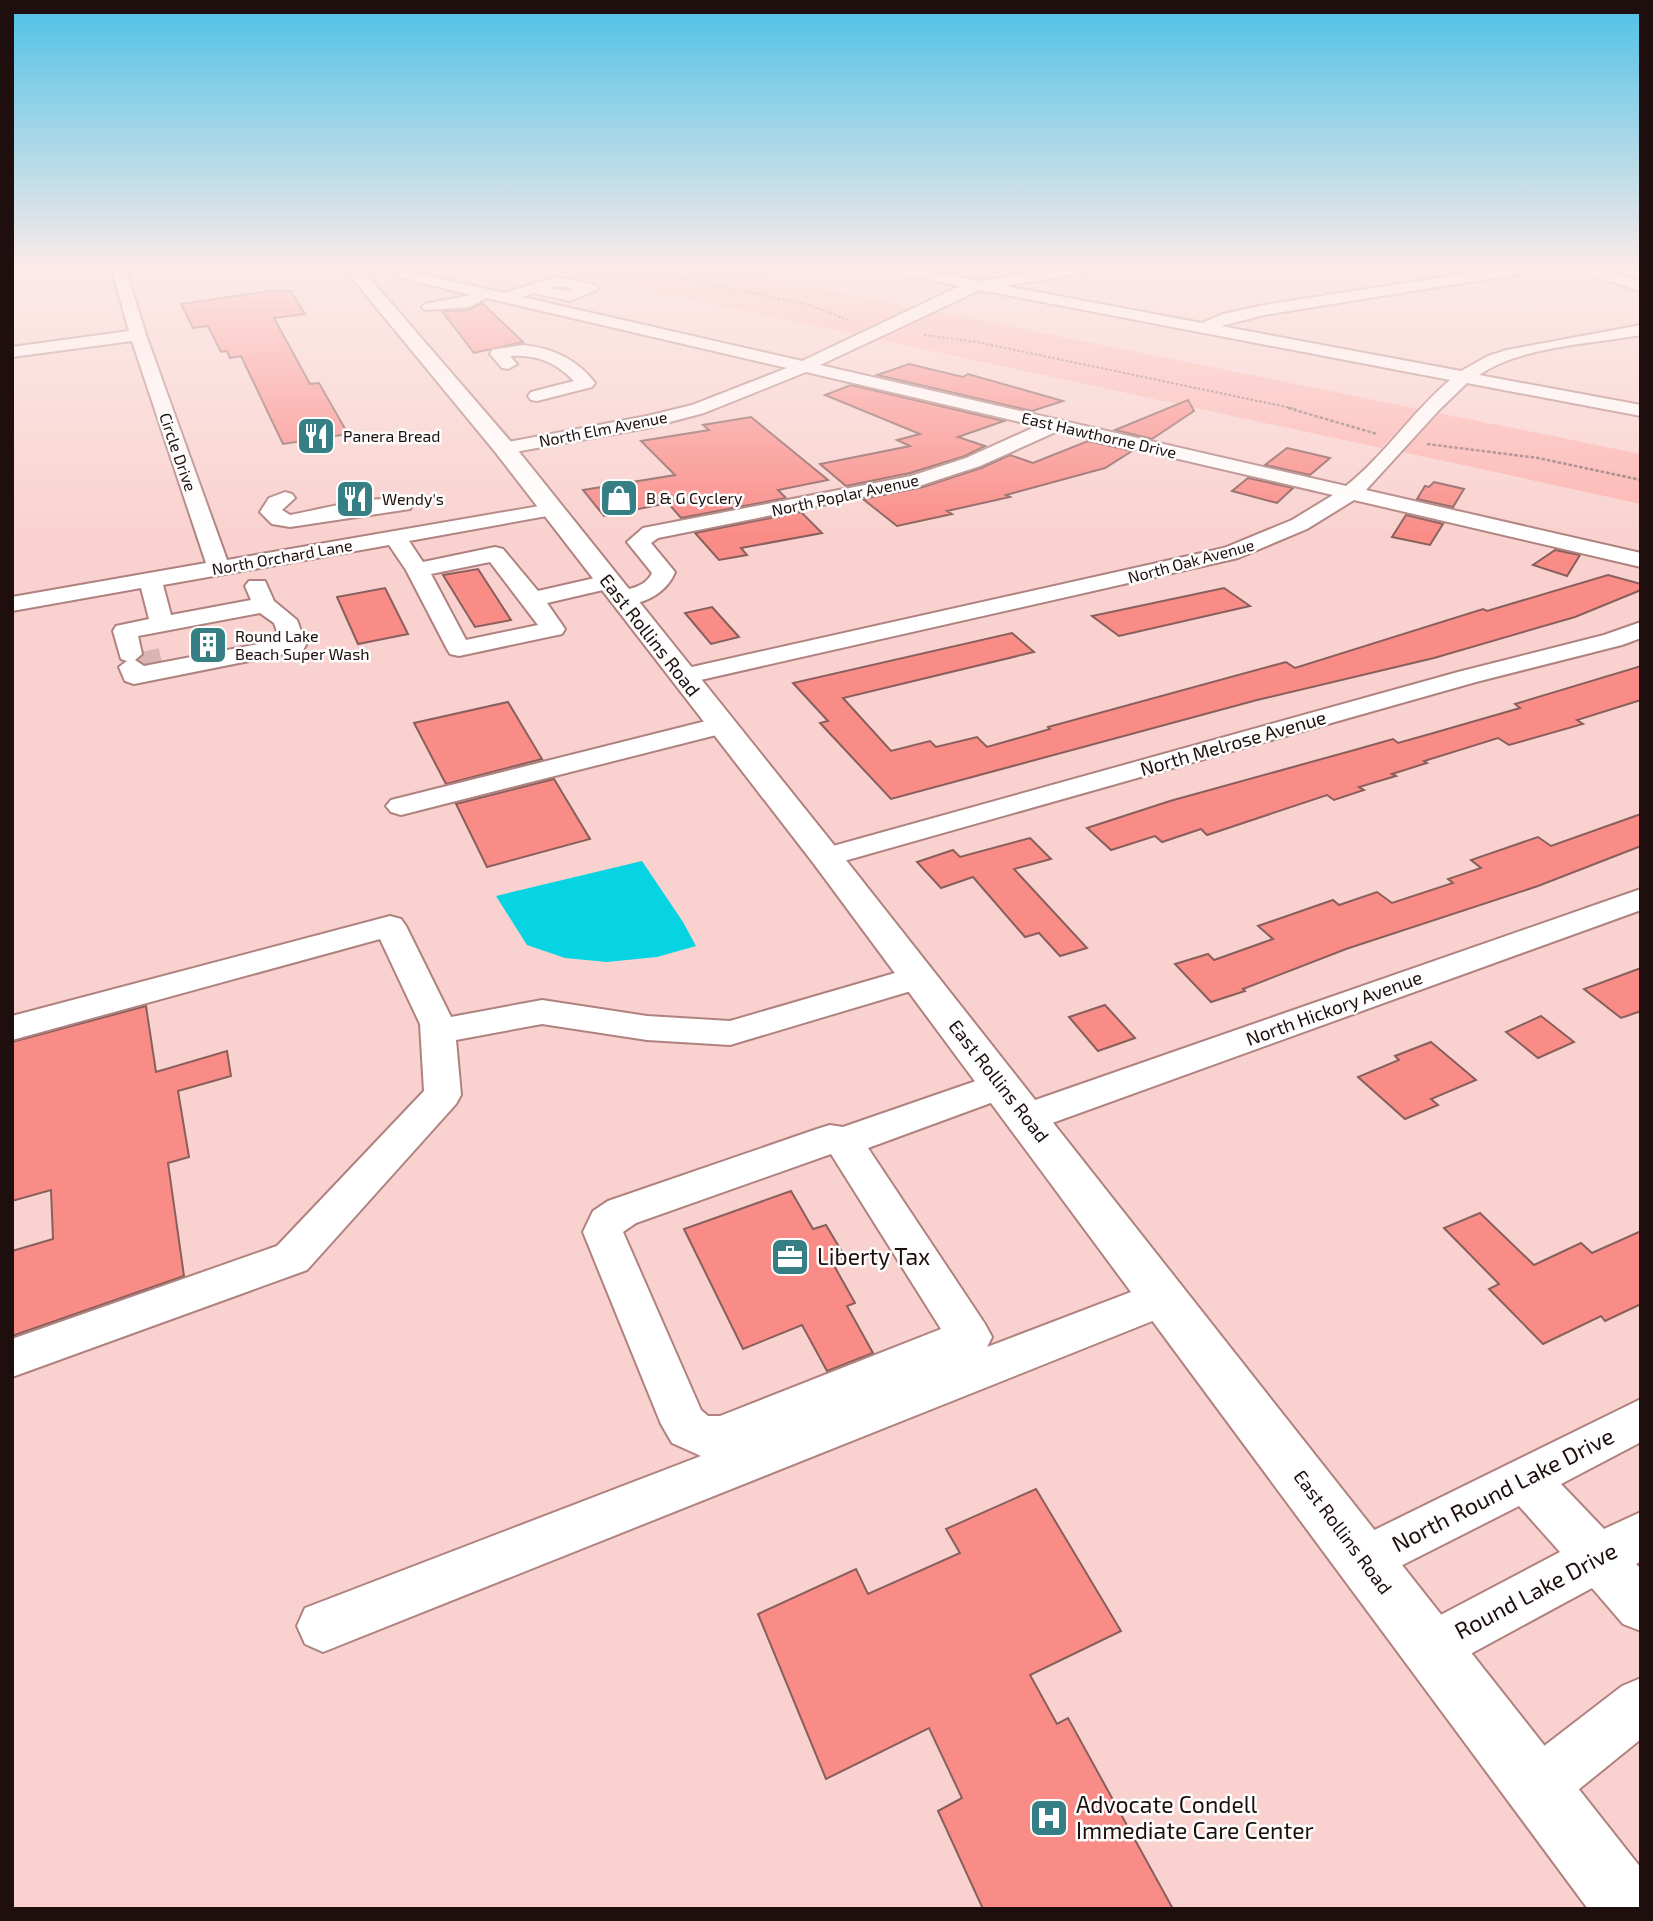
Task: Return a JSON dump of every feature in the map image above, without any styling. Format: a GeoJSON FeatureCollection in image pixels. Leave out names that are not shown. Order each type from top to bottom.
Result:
{"type":"FeatureCollection","features":[{"type":"Feature","properties":{"kind":"main road","name":"East Rollins Road"},"geometry":{"type":"LineString","coordinates":[[436,357],[551,510],[1015,1101],[1630,1909]]}},
{"type":"Feature","properties":{"kind":"street","name":"Circle Drive"},"geometry":{"type":"LineString","coordinates":[[146,357],[219,568]]}},
{"type":"Feature","properties":{"kind":"street"},"geometry":{"type":"LineString","coordinates":[[501,357],[508,364]]}},
{"type":"Feature","properties":{"kind":"street"},"geometry":{"type":"LineString","coordinates":[[537,396],[586,383],[573,368],[551,357]]}},
{"type":"Feature","properties":{"kind":"street","name":"East Hawthorne Drive"},"geometry":{"type":"LineString","coordinates":[[757,357],[1641,559]]}},
{"type":"Feature","properties":{"kind":"street","name":"North Elm Avenue"},"geometry":{"type":"LineString","coordinates":[[504,449],[647,422],[698,409],[740,395],[823,357]]}},
{"type":"Feature","properties":{"kind":"street"},"geometry":{"type":"LineString","coordinates":[[1356,357],[1641,411]]}},
{"type":"Feature","properties":{"kind":"street","name":"North Oak Avenue"},"geometry":{"type":"LineString","coordinates":[[683,676],[1230,553],[1274,538],[1308,521],[1362,483],[1464,377],[1481,365],[1507,357]]}},
{"type":"Feature","properties":{"kind":"street","name":"North Poplar Avenue"},"geometry":{"type":"LineString","coordinates":[[615,590],[648,592],[661,582],[664,572],[638,542],[651,533],[915,481],[973,462],[1056,425]]}},
{"type":"Feature","properties":{"kind":"street"},"geometry":{"type":"LineString","coordinates":[[285,498],[276,502],[271,512],[273,516],[290,521],[364,508],[403,505]]}},
{"type":"Feature","properties":{"kind":"street","name":"North Orchard Lane"},"geometry":{"type":"LineString","coordinates":[[12,604],[551,510]]}},
{"type":"Feature","properties":{"kind":"street"},"geometry":{"type":"LineString","coordinates":[[395,537],[417,570],[459,649],[553,629],[495,554],[417,570]]}},
{"type":"Feature","properties":{"kind":"street"},"geometry":{"type":"LineString","coordinates":[[144,651],[295,645],[285,620],[264,605],[249,563]]}},
{"type":"Feature","properties":{"kind":"street"},"geometry":{"type":"LineString","coordinates":[[144,651],[150,580]]}},
{"type":"Feature","properties":{"kind":"street"},"geometry":{"type":"LineString","coordinates":[[532,599],[615,590]]}},
{"type":"Feature","properties":{"kind":"street"},"geometry":{"type":"LineString","coordinates":[[144,651],[264,605]]}},
{"type":"Feature","properties":{"kind":"street","name":"North Melrose Avenue"},"geometry":{"type":"LineString","coordinates":[[826,857],[1454,681],[1613,640],[1641,629]]}},
{"type":"Feature","properties":{"kind":"street"},"geometry":{"type":"LineString","coordinates":[[401,806],[722,725]]}},
{"type":"Feature","properties":{"kind":"street","name":"North Hickory Avenue"},"geometry":{"type":"LineString","coordinates":[[844,1142],[970,1336],[721,1437],[706,1438],[693,1433],[684,1424],[603,1232],[607,1222],[622,1212],[830,1139],[844,1142],[1015,1101],[1641,899]]}},
{"type":"Feature","properties":{"kind":"street"},"geometry":{"type":"LineString","coordinates":[[12,1028],[390,926],[440,1031],[542,1012],[648,1028],[730,1033],[919,977]]}},
{"type":"Feature","properties":{"kind":"street"},"geometry":{"type":"LineString","coordinates":[[12,1358],[292,1258],[443,1095],[437,1024]]}},
{"type":"Feature","properties":{"kind":"street"},"geometry":{"type":"LineString","coordinates":[[323,1626],[1165,1297]]}},
{"type":"Feature","properties":{"kind":"street","name":"North Round Lake Drive"},"geometry":{"type":"LineString","coordinates":[[1365,1560],[1641,1419]]}},
{"type":"Feature","properties":{"kind":"street"},"geometry":{"type":"LineString","coordinates":[[1526,1479],[1641,1606]]}},
{"type":"Feature","properties":{"kind":"street","name":"Round Lake Drive"},"geometry":{"type":"LineString","coordinates":[[1432,1647],[1641,1535]]}},
{"type":"Feature","properties":{"kind":"street"},"geometry":{"type":"LineString","coordinates":[[1537,1787],[1641,1705]]}},
{"type":"Feature","properties":{"kind":"path"},"geometry":{"type":"LineString","coordinates":[[1047,357],[1274,404],[1381,435]]}},
{"type":"Feature","properties":{"kind":"path"},"geometry":{"type":"LineString","coordinates":[[1424,443],[1531,457],[1641,480]]}},
{"type":"Feature","properties":{"kind":"shaded area"},"geometry":{"type":"Polygon","coordinates":[[[958,357],[1160,357],[1419,409],[1381,448],[958,357]]]}},
{"type":"Feature","properties":{"kind":"shaded area"},"geometry":{"type":"Polygon","coordinates":[[[1438,413],[1641,454],[1641,504],[1403,452],[1438,413]]]}},
{"type":"Feature","properties":{"kind":"water"},"geometry":{"type":"Polygon","coordinates":[[[642,861],[696,946],[657,957],[607,962],[565,958],[527,945],[496,896],[642,861]]]}},
{"type":"Feature","properties":{"kind":"building"},"geometry":{"type":"Polygon","coordinates":[[[241,357],[295,357],[310,384],[319,383],[348,434],[283,444],[241,357]]]}},
{"type":"Feature","properties":{"kind":"building"},"geometry":{"type":"Polygon","coordinates":[[[909,364],[963,377],[968,374],[1063,401],[1032,411],[877,375],[909,364]]]}},
{"type":"Feature","properties":{"kind":"building"},"geometry":{"type":"Polygon","coordinates":[[[851,385],[1004,421],[958,437],[985,446],[965,456],[910,473],[846,486],[820,464],[910,446],[897,440],[920,434],[825,395],[851,385]]]}},
{"type":"Feature","properties":{"kind":"building"},"geometry":{"type":"Polygon","coordinates":[[[1188,400],[1194,411],[1152,439],[1115,430],[1188,400]]]}},
{"type":"Feature","properties":{"kind":"building"},"geometry":{"type":"Polygon","coordinates":[[[751,417],[828,480],[778,490],[786,498],[681,518],[668,503],[604,516],[583,490],[675,475],[641,441],[709,430],[703,425],[751,417]]]}},
{"type":"Feature","properties":{"kind":"building"},"geometry":{"type":"Polygon","coordinates":[[[1088,441],[1132,451],[1105,468],[1006,495],[1010,497],[947,511],[952,514],[897,526],[863,499],[923,487],[981,468],[1010,455],[1033,463],[1088,441]]]}},
{"type":"Feature","properties":{"kind":"building"},"geometry":{"type":"Polygon","coordinates":[[[1287,448],[1330,458],[1310,475],[1265,465],[1287,448]]]}},
{"type":"Feature","properties":{"kind":"building"},"geometry":{"type":"Polygon","coordinates":[[[1248,478],[1293,488],[1277,503],[1232,491],[1248,478]]]}},
{"type":"Feature","properties":{"kind":"building"},"geometry":{"type":"Polygon","coordinates":[[[1434,482],[1464,489],[1453,507],[1417,499],[1425,486],[1429,487],[1434,482]]]}},
{"type":"Feature","properties":{"kind":"building"},"geometry":{"type":"Polygon","coordinates":[[[801,512],[822,533],[741,548],[747,555],[719,560],[695,533],[801,512]]]}},
{"type":"Feature","properties":{"kind":"building"},"geometry":{"type":"Polygon","coordinates":[[[1406,515],[1443,524],[1430,545],[1392,537],[1406,515]]]}},
{"type":"Feature","properties":{"kind":"building"},"geometry":{"type":"Polygon","coordinates":[[[1555,550],[1580,555],[1567,576],[1533,565],[1555,550]]]}},
{"type":"Feature","properties":{"kind":"building"},"geometry":{"type":"Polygon","coordinates":[[[478,569],[511,620],[475,627],[443,575],[478,569]]]}},
{"type":"Feature","properties":{"kind":"building"},"geometry":{"type":"Polygon","coordinates":[[[1608,575],[1641,584],[1641,590],[1575,617],[1434,658],[1257,700],[891,799],[820,723],[828,721],[793,683],[1012,633],[1034,652],[843,698],[891,751],[930,741],[936,747],[977,737],[987,747],[1050,729],[1048,727],[1286,662],[1295,668],[1483,609],[1487,611],[1608,575]]]}},
{"type":"Feature","properties":{"kind":"building"},"geometry":{"type":"Polygon","coordinates":[[[385,588],[408,634],[358,644],[337,597],[385,588]]]}},
{"type":"Feature","properties":{"kind":"building"},"geometry":{"type":"Polygon","coordinates":[[[1224,588],[1250,606],[1119,636],[1092,616],[1224,588]]]}},
{"type":"Feature","properties":{"kind":"building"},"geometry":{"type":"Polygon","coordinates":[[[712,607],[739,637],[711,644],[685,613],[712,607]]]}},
{"type":"Feature","properties":{"kind":"building"},"geometry":{"type":"Polygon","coordinates":[[[1641,666],[1641,700],[1577,720],[1583,724],[1509,745],[1498,738],[1424,761],[1427,763],[1359,787],[1364,790],[1334,800],[1327,795],[1207,835],[1201,829],[1162,842],[1155,836],[1111,850],[1087,828],[1170,801],[1393,739],[1398,743],[1520,708],[1515,704],[1641,666]]]}},
{"type":"Feature","properties":{"kind":"building"},"geometry":{"type":"Polygon","coordinates":[[[508,702],[542,759],[446,784],[414,723],[508,702]]]}},
{"type":"Feature","properties":{"kind":"building"},"geometry":{"type":"Polygon","coordinates":[[[554,779],[590,839],[487,867],[456,804],[554,779]]]}},
{"type":"Feature","properties":{"kind":"building"},"geometry":{"type":"Polygon","coordinates":[[[1641,814],[1641,846],[1538,886],[1346,949],[1243,989],[1245,991],[1211,1002],[1175,964],[1208,954],[1214,960],[1273,939],[1258,926],[1333,900],[1339,905],[1377,892],[1392,903],[1453,883],[1448,879],[1481,868],[1471,860],[1538,837],[1551,846],[1641,814]]]}},
{"type":"Feature","properties":{"kind":"building"},"geometry":{"type":"Polygon","coordinates":[[[1030,838],[1051,859],[1014,869],[1087,948],[1060,956],[1039,933],[1025,937],[973,877],[941,888],[917,862],[953,850],[960,857],[1030,838]]]}},
{"type":"Feature","properties":{"kind":"building"},"geometry":{"type":"Polygon","coordinates":[[[1641,968],[1641,1011],[1621,1018],[1584,989],[1641,968]]]}},
{"type":"Feature","properties":{"kind":"building"},"geometry":{"type":"Polygon","coordinates":[[[1105,1005],[1135,1038],[1098,1051],[1069,1017],[1105,1005]]]}},
{"type":"Feature","properties":{"kind":"building"},"geometry":{"type":"Polygon","coordinates":[[[146,1006],[156,1072],[227,1051],[231,1076],[178,1091],[189,1157],[168,1163],[184,1276],[12,1336],[12,1251],[53,1239],[51,1190],[12,1201],[12,1042],[146,1006]]]}},
{"type":"Feature","properties":{"kind":"building"},"geometry":{"type":"Polygon","coordinates":[[[1541,1016],[1574,1042],[1538,1058],[1506,1032],[1541,1016]]]}},
{"type":"Feature","properties":{"kind":"building"},"geometry":{"type":"Polygon","coordinates":[[[1431,1042],[1476,1080],[1431,1099],[1438,1105],[1405,1119],[1358,1077],[1399,1060],[1395,1056],[1431,1042]]]}},
{"type":"Feature","properties":{"kind":"building"},"geometry":{"type":"Polygon","coordinates":[[[791,1191],[813,1229],[826,1225],[845,1257],[832,1262],[855,1303],[847,1306],[873,1353],[827,1371],[802,1325],[743,1349],[684,1229],[791,1191]]]}},
{"type":"Feature","properties":{"kind":"building"},"geometry":{"type":"Polygon","coordinates":[[[1480,1213],[1534,1265],[1581,1243],[1592,1253],[1641,1231],[1641,1304],[1605,1321],[1601,1316],[1543,1344],[1489,1289],[1499,1284],[1444,1228],[1480,1213]]]}},
{"type":"Feature","properties":{"kind":"building"},"geometry":{"type":"Polygon","coordinates":[[[1036,1489],[1121,1631],[1030,1675],[1057,1724],[1068,1718],[1173,1909],[983,1909],[938,1811],[962,1798],[929,1728],[826,1779],[758,1614],[856,1569],[868,1594],[960,1553],[946,1529],[1036,1489]]]}},
{"type":"Feature","properties":{"kind":"tunnel"},"geometry":{"type":"LineString","coordinates":[[146,651],[149,664]]}},
{"type":"Feature","properties":{"kind":"place","name":"Panera Bread"},"geometry":{"type":"Point","coordinates":[316,436]}},
{"type":"Feature","properties":{"kind":"place","name":"B & G Cyclery"},"geometry":{"type":"Point","coordinates":[619,498]}},
{"type":"Feature","properties":{"kind":"place","name":"Wendy's"},"geometry":{"type":"Point","coordinates":[355,499]}},
{"type":"Feature","properties":{"kind":"place","name":"Round Lake Beach Super Wash"},"geometry":{"type":"Point","coordinates":[208,645]}},
{"type":"Feature","properties":{"kind":"place","name":"Liberty Tax"},"geometry":{"type":"Point","coordinates":[790,1257]}},
{"type":"Feature","properties":{"kind":"place","name":"Advocate Condell Immediate Care Center"},"geometry":{"type":"Point","coordinates":[1049,1818]}}]}
